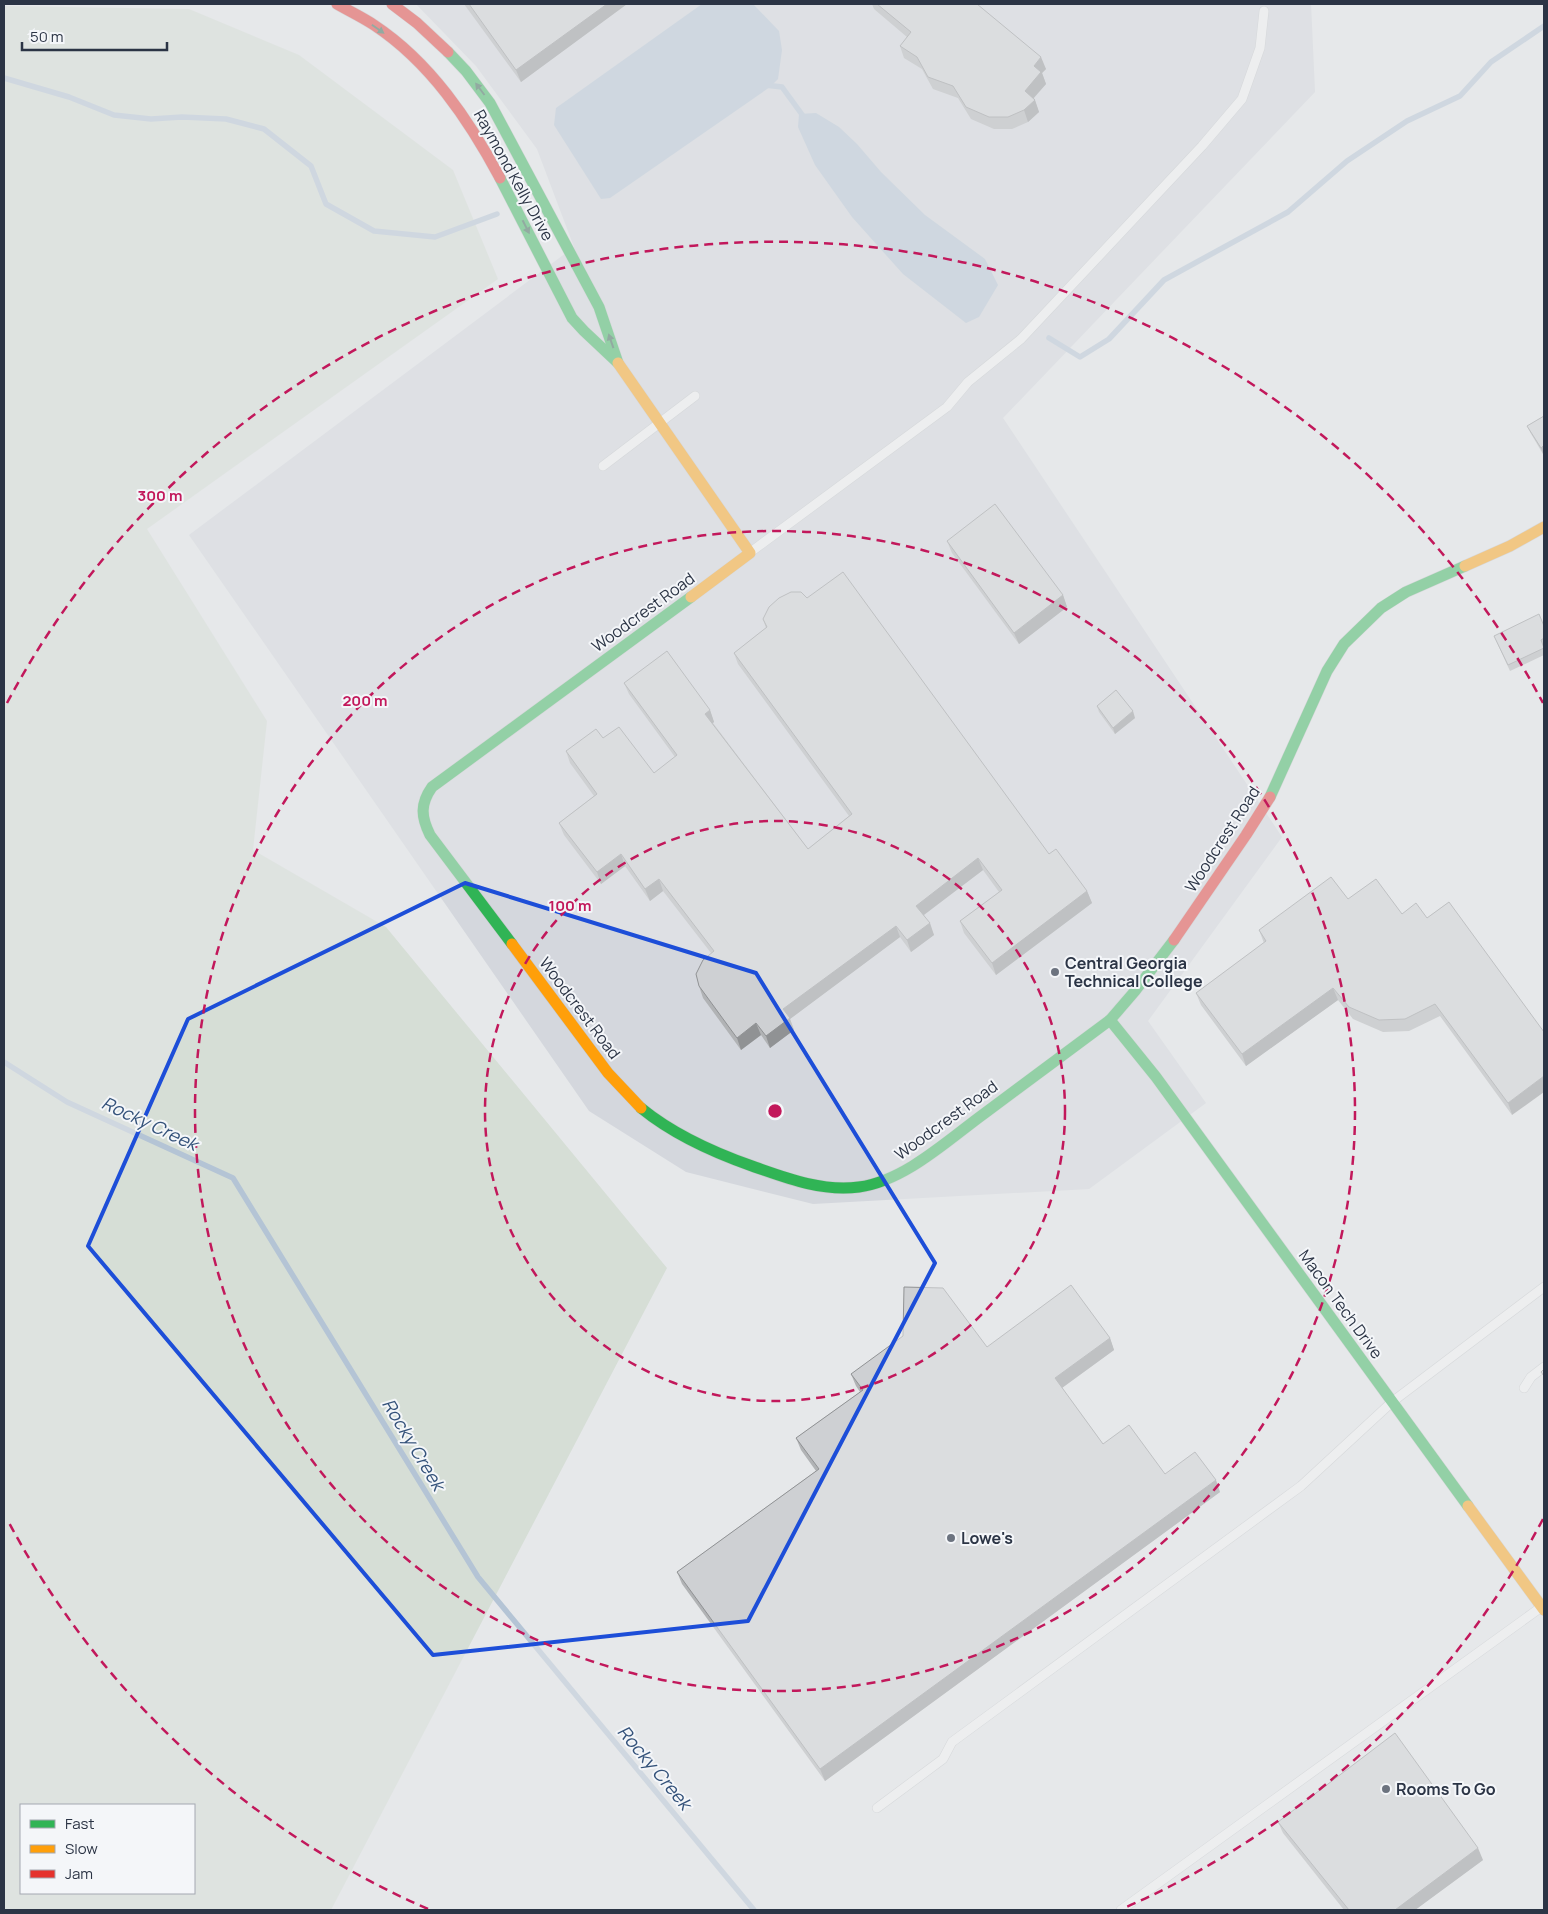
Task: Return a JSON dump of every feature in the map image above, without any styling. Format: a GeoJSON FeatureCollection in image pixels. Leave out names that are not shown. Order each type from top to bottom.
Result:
{"type":"FeatureCollection","features":[{"type":"Feature","properties":{"kind":"street","name":"Raymond Kelly Drive"},"geometry":{"type":"LineString","coordinates":[[337,4],[352,7],[403,48],[449,95],[480,141],[574,320],[618,362],[750,553]]}},
{"type":"Feature","properties":{"kind":"street","name":"Raymond Kelly Drive"},"geometry":{"type":"LineString","coordinates":[[392,4],[417,23],[446,50],[466,71],[490,102],[599,307],[618,362]]}},
{"type":"Feature","properties":{"kind":"street","name":"Woodcrest Road"},"geometry":{"type":"LineString","coordinates":[[750,553],[432,787],[424,798],[421,809],[423,821],[430,835],[607,1071],[643,1110],[682,1137],[748,1166],[812,1186],[843,1189],[870,1186],[893,1178],[914,1165],[1110,1020],[1170,946],[1246,835],[1275,788],[1327,671],[1344,644],[1381,608],[1406,592],[1510,546],[1544,527]]}},
{"type":"Feature","properties":{"kind":"street","name":"Macon Tech Drive"},"geometry":{"type":"LineString","coordinates":[[1110,1020],[1135,1047],[1155,1073],[1199,1137],[1543,1607]]}},
{"type":"Feature","properties":{"kind":"lane"},"geometry":{"type":"LineString","coordinates":[[750,553],[947,407],[968,382],[1022,339],[1202,146],[1242,99],[1260,48],[1264,11]]}},
{"type":"Feature","properties":{"kind":"lane"},"geometry":{"type":"LineString","coordinates":[[603,466],[695,396]]}},
{"type":"Feature","properties":{"kind":"lane"},"geometry":{"type":"LineString","coordinates":[[878,1808],[943,1759],[952,1742],[1301,1486],[1392,1402],[1544,1287]]}},
{"type":"Feature","properties":{"kind":"lane"},"geometry":{"type":"LineString","coordinates":[[1524,1388],[1531,1376],[1544,1367]]}},
{"type":"Feature","properties":{"kind":"lane"},"geometry":{"type":"LineString","coordinates":[[1121,1910],[1543,1607]]}},
{"type":"Feature","properties":{"kind":"highlighted area"},"geometry":{"type":"Polygon","coordinates":[[[465,883],[756,973],[935,1263],[748,1621],[433,1655],[88,1246],[188,1019],[465,883]]]}},
{"type":"Feature","properties":{"kind":"shaded area"},"geometry":{"type":"Polygon","coordinates":[[[416,4],[1311,4],[1315,92],[1003,418],[1282,837],[1148,1021],[1206,1103],[1089,1189],[813,1204],[686,1172],[589,1111],[189,535],[574,247],[537,149],[476,66],[416,4]]]}},
{"type":"Feature","properties":{"kind":"shaded area"},"geometry":{"type":"Polygon","coordinates":[[[4,6],[189,9],[299,55],[453,170],[498,279],[147,529],[267,721],[253,850],[386,927],[667,1268],[331,1910],[4,1910],[4,6]]]}},
{"type":"Feature","properties":{"kind":"water"},"geometry":{"type":"Polygon","coordinates":[[[702,4],[753,4],[779,31],[782,50],[778,79],[770,87],[610,198],[601,199],[554,125],[556,108],[702,4]]]}},
{"type":"Feature","properties":{"kind":"water"},"geometry":{"type":"Polygon","coordinates":[[[816,113],[839,127],[925,215],[985,259],[998,285],[979,317],[966,323],[903,274],[852,217],[815,165],[798,127],[799,114],[816,113]]]}},
{"type":"Feature","properties":{"kind":"building"},"geometry":{"type":"Polygon","coordinates":[[[469,4],[607,4],[516,70],[469,4]]]}},
{"type":"Feature","properties":{"kind":"building"},"geometry":{"type":"Polygon","coordinates":[[[877,4],[977,4],[1041,57],[1034,66],[1041,72],[1025,91],[1035,100],[1024,110],[1008,117],[989,117],[966,107],[953,86],[928,77],[917,57],[900,46],[911,32],[877,4]]]}},
{"type":"Feature","properties":{"kind":"building"},"geometry":{"type":"Polygon","coordinates":[[[1544,416],[1544,445],[1541,448],[1527,426],[1544,416]]]}},
{"type":"Feature","properties":{"kind":"building"},"geometry":{"type":"Polygon","coordinates":[[[995,504],[1063,595],[1014,633],[947,541],[995,504]]]}},
{"type":"Feature","properties":{"kind":"building"},"geometry":{"type":"Polygon","coordinates":[[[843,572],[1049,854],[1056,849],[1087,891],[992,963],[960,921],[1002,890],[978,858],[916,906],[930,923],[907,940],[896,926],[783,1009],[790,1018],[766,1036],[756,1023],[737,1038],[699,986],[696,974],[703,960],[714,951],[659,879],[645,889],[621,854],[597,872],[559,823],[597,794],[566,751],[596,729],[603,738],[619,727],[654,773],[677,755],[624,683],[667,651],[710,710],[705,714],[808,849],[852,814],[734,653],[767,627],[763,619],[769,607],[779,598],[791,592],[801,592],[807,598],[843,572]]]}},
{"type":"Feature","properties":{"kind":"building"},"geometry":{"type":"Polygon","coordinates":[[[1539,614],[1544,626],[1544,638],[1541,640],[1544,648],[1508,665],[1494,636],[1539,614]]]}},
{"type":"Feature","properties":{"kind":"building"},"geometry":{"type":"Polygon","coordinates":[[[1116,690],[1133,711],[1113,728],[1097,706],[1116,690]]]}},
{"type":"Feature","properties":{"kind":"building"},"geometry":{"type":"Polygon","coordinates":[[[1331,877],[1348,899],[1376,879],[1402,914],[1416,903],[1427,918],[1449,902],[1544,1032],[1544,1076],[1508,1103],[1435,1004],[1405,1019],[1379,1020],[1349,1007],[1333,988],[1242,1054],[1196,993],[1266,941],[1259,930],[1331,877]]]}},
{"type":"Feature","properties":{"kind":"building","name":"Lowe's"},"geometry":{"type":"Polygon","coordinates":[[[1071,1285],[1110,1338],[1055,1378],[1103,1444],[1129,1425],[1165,1474],[1195,1452],[1216,1480],[820,1769],[677,1572],[819,1469],[796,1438],[863,1390],[851,1374],[903,1336],[904,1287],[943,1288],[987,1347],[1071,1285]]]}},
{"type":"Feature","properties":{"kind":"building","name":"Rooms To Go"},"geometry":{"type":"Polygon","coordinates":[[[1395,1733],[1478,1848],[1395,1910],[1349,1910],[1278,1822],[1395,1733]]]}},
{"type":"Feature","properties":{"kind":"waterway"},"geometry":{"type":"LineString","coordinates":[[1049,338],[1080,357],[1109,339],[1164,280],[1288,212],[1347,161],[1407,121],[1460,96],[1491,62],[1544,26]]}},
{"type":"Feature","properties":{"kind":"waterway"},"geometry":{"type":"LineString","coordinates":[[4,78],[69,97],[114,115],[151,119],[182,117],[226,119],[264,129],[311,166],[326,204],[374,231],[435,237],[497,214]]}},
{"type":"Feature","properties":{"kind":"waterway"},"geometry":{"type":"LineString","coordinates":[[765,85],[782,87],[806,120]]}},
{"type":"Feature","properties":{"kind":"waterway","name":"Rocky Creek"},"geometry":{"type":"LineString","coordinates":[[4,1062],[67,1102],[233,1178],[478,1577],[754,1910]]}},
{"type":"Feature","properties":{"kind":"traffic: fast"},"geometry":{"type":"LineString","coordinates":[[448,52],[466,71],[490,103],[599,307],[618,363],[572,318],[500,178]]}},
{"type":"Feature","properties":{"kind":"traffic: fast"},"geometry":{"type":"LineString","coordinates":[[1270,797],[1327,671],[1344,644],[1381,608],[1406,592],[1465,566]]}},
{"type":"Feature","properties":{"kind":"traffic: fast"},"geometry":{"type":"LineString","coordinates":[[512,944],[430,835],[423,811],[428,793],[432,787],[691,597]]}},
{"type":"Feature","properties":{"kind":"traffic: fast"},"geometry":{"type":"LineString","coordinates":[[641,1108],[680,1135],[694,1142],[737,1161],[778,1175],[804,1183],[831,1188],[859,1187],[876,1183],[893,1177],[926,1158],[1110,1020],[1174,940]]}},
{"type":"Feature","properties":{"kind":"traffic: fast"},"geometry":{"type":"LineString","coordinates":[[1110,1020],[1156,1077],[1468,1506]]}},
{"type":"Feature","properties":{"kind":"traffic: slow"},"geometry":{"type":"LineString","coordinates":[[618,363],[750,553],[691,597]]}},
{"type":"Feature","properties":{"kind":"traffic: slow"},"geometry":{"type":"LineString","coordinates":[[1465,566],[1510,546],[1544,527]]}},
{"type":"Feature","properties":{"kind":"traffic: slow"},"geometry":{"type":"LineString","coordinates":[[512,944],[608,1073],[641,1108]]}},
{"type":"Feature","properties":{"kind":"traffic: slow"},"geometry":{"type":"LineString","coordinates":[[1468,1506],[1544,1610]]}},
{"type":"Feature","properties":{"kind":"traffic: jam"},"geometry":{"type":"LineString","coordinates":[[337,4],[369,22],[394,40],[430,74],[461,114],[500,178]]}},
{"type":"Feature","properties":{"kind":"traffic: jam"},"geometry":{"type":"LineString","coordinates":[[392,4],[417,23],[448,52]]}},
{"type":"Feature","properties":{"kind":"traffic: jam"},"geometry":{"type":"LineString","coordinates":[[1174,940],[1270,797]]}},
{"type":"Feature","properties":{"kind":"place","name":"Central Georgia Technical College"},"geometry":{"type":"Point","coordinates":[1055,972]}},
{"type":"Feature","properties":{"kind":"place","name":"Lowe's"},"geometry":{"type":"Point","coordinates":[951,1538]}},
{"type":"Feature","properties":{"kind":"place","name":"Rooms To Go"},"geometry":{"type":"Point","coordinates":[1386,1789]}}]}
